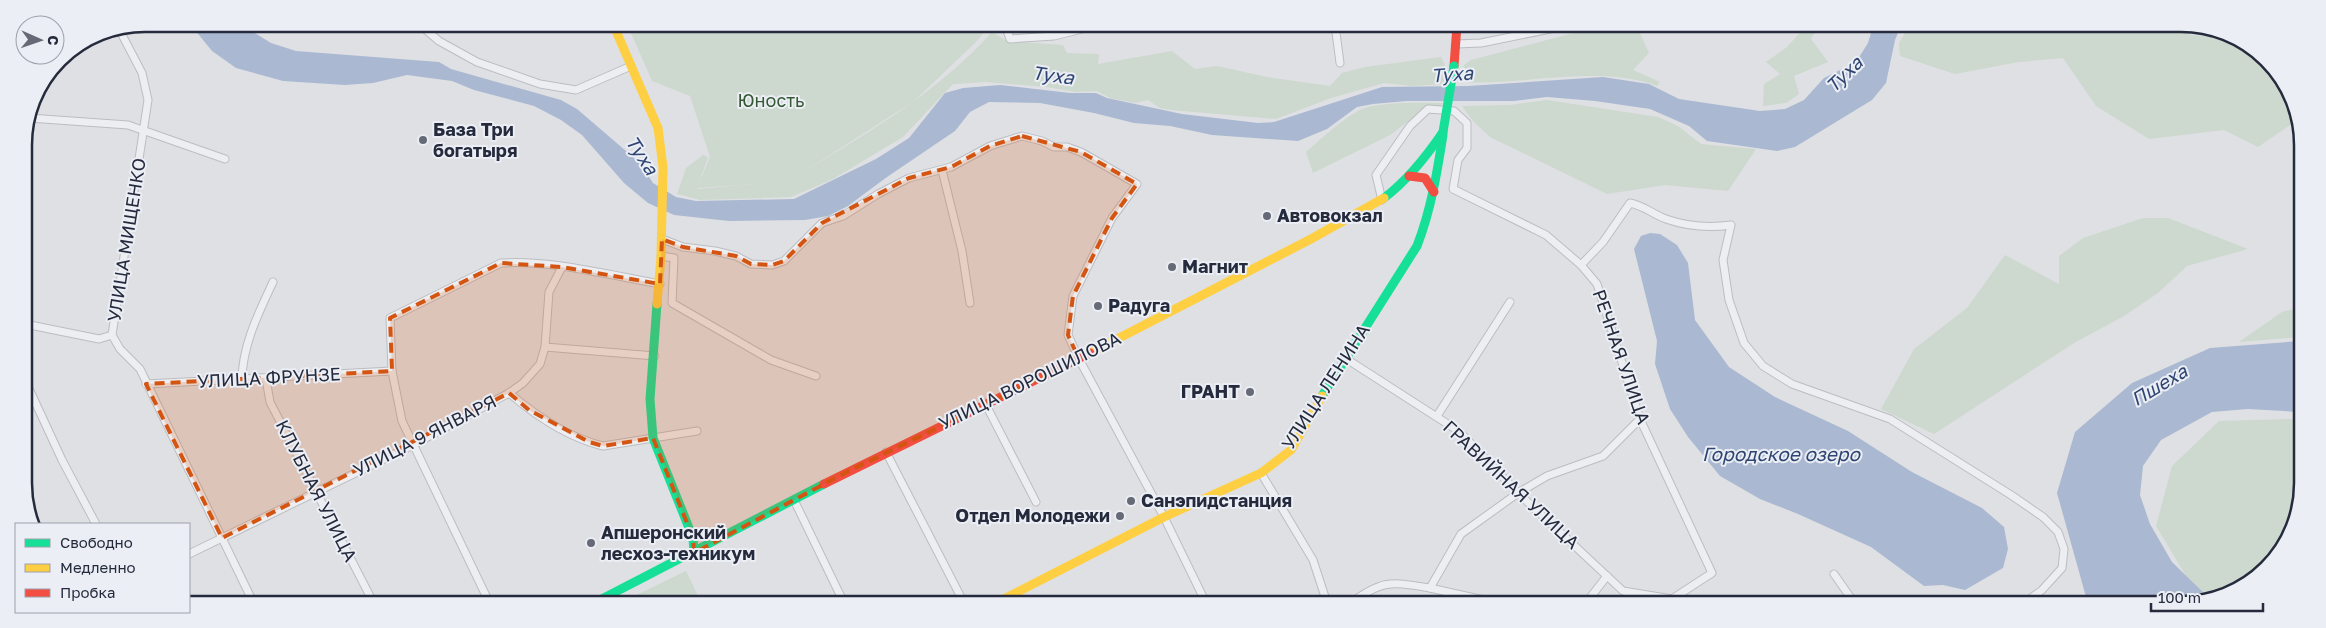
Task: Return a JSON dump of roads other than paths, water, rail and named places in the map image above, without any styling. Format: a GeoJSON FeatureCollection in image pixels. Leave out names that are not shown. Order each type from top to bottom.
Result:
{"type":"FeatureCollection","features":[{"type":"Feature","properties":{"kind":"main road"},"geometry":{"type":"LineString","coordinates":[[616,32],[658,128],[663,168],[662,239],[655,356],[650,399],[652,438],[693,538],[694,553]]}},
{"type":"Feature","properties":{"kind":"main road","name":"УЛИЦА ЛЕНИНА"},"geometry":{"type":"LineString","coordinates":[[1011,596],[1164,517],[1261,473],[1291,450],[1345,358],[1417,246],[1427,221],[1434,192],[1454,66],[1457,32]]}},
{"type":"Feature","properties":{"kind":"main road","name":"УЛИЦА ВОРОШИЛОВА"},"geometry":{"type":"LineString","coordinates":[[608,596],[886,452],[1079,359],[1311,239],[1382,200],[1399,187],[1422,162],[1443,132]]}},
{"type":"Feature","properties":{"kind":"main road"},"geometry":{"type":"LineString","coordinates":[[1409,176],[1426,176],[1434,192]]}},
{"type":"Feature","properties":{"kind":"street"},"geometry":{"type":"LineString","coordinates":[[428,32],[439,41],[477,62],[540,84],[576,90],[631,66]]}},
{"type":"Feature","properties":{"kind":"street"},"geometry":{"type":"LineString","coordinates":[[1008,32],[1010,39],[1054,36],[1070,32]]}},
{"type":"Feature","properties":{"kind":"street"},"geometry":{"type":"LineString","coordinates":[[1336,32],[1340,63]]}},
{"type":"Feature","properties":{"kind":"street"},"geometry":{"type":"LineString","coordinates":[[1456,44],[1481,43],[1535,32]]}},
{"type":"Feature","properties":{"kind":"street","name":"УЛИЦА МИЩЕНКО"},"geometry":{"type":"LineString","coordinates":[[122,35],[142,73],[148,100],[112,335],[120,350],[140,369],[250,596]]}},
{"type":"Feature","properties":{"kind":"street","name":"РЕЧНАЯ УЛИЦА"},"geometry":{"type":"LineString","coordinates":[[1382,200],[1376,175],[1410,126],[1428,109],[1454,111],[1467,123],[1466,148],[1458,160],[1452,189],[1546,235],[1581,265],[1597,284],[1640,419],[1712,573],[1682,595]]}},
{"type":"Feature","properties":{"kind":"street"},"geometry":{"type":"LineString","coordinates":[[36,118],[128,125],[225,160]]}},
{"type":"Feature","properties":{"kind":"street"},"geometry":{"type":"LineString","coordinates":[[662,239],[683,247],[736,256],[751,264],[772,266],[784,261],[822,223],[842,216],[908,178],[951,168],[990,146],[1022,136],[1042,141],[1054,147],[1067,147],[1081,152],[1137,184],[1112,218],[1073,296],[1068,335],[1164,517],[1202,595]]}},
{"type":"Feature","properties":{"kind":"street"},"geometry":{"type":"LineString","coordinates":[[942,170],[962,251],[970,303]]}},
{"type":"Feature","properties":{"kind":"street"},"geometry":{"type":"LineString","coordinates":[[1581,265],[1604,242],[1630,203],[1644,206],[1668,220],[1710,228],[1731,225],[1723,260],[1728,300],[1744,343],[1763,366],[1792,384],[1890,419],[2011,495],[2043,518],[2058,532],[2064,549],[2062,568],[2035,595]]}},
{"type":"Feature","properties":{"kind":"street"},"geometry":{"type":"LineString","coordinates":[[661,256],[674,258],[672,303],[771,360],[816,376]]}},
{"type":"Feature","properties":{"kind":"street"},"geometry":{"type":"LineString","coordinates":[[486,596],[402,421],[392,371],[390,318],[501,263],[516,262],[562,267],[660,284]]}},
{"type":"Feature","properties":{"kind":"street","name":"УЛИЦА 9 ЯНВАРЯ"},"geometry":{"type":"LineString","coordinates":[[190,554],[413,445],[509,393],[523,383],[540,364],[545,347],[549,292],[562,267]]}},
{"type":"Feature","properties":{"kind":"street"},"geometry":{"type":"LineString","coordinates":[[242,380],[242,370],[254,323],[273,282]]}},
{"type":"Feature","properties":{"kind":"street"},"geometry":{"type":"LineString","coordinates":[[1437,416],[1510,302]]}},
{"type":"Feature","properties":{"kind":"street"},"geometry":{"type":"LineString","coordinates":[[32,326],[98,339],[112,335]]}},
{"type":"Feature","properties":{"kind":"street"},"geometry":{"type":"LineString","coordinates":[[545,347],[655,356]]}},
{"type":"Feature","properties":{"kind":"street","name":"ГРАВИЙНАЯ УЛИЦА"},"geometry":{"type":"LineString","coordinates":[[1345,358],[1460,432],[1518,493],[1623,591],[1645,595]]}},
{"type":"Feature","properties":{"kind":"street","name":"УЛИЦА ФРУНЗЕ"},"geometry":{"type":"LineString","coordinates":[[146,384],[392,371]]}},
{"type":"Feature","properties":{"kind":"street","name":"КЛУБНАЯ УЛИЦА"},"geometry":{"type":"LineString","coordinates":[[266,378],[270,402],[370,596]]}},
{"type":"Feature","properties":{"kind":"street"},"geometry":{"type":"LineString","coordinates":[[509,393],[529,410],[589,442],[603,446],[697,432]]}},
{"type":"Feature","properties":{"kind":"street"},"geometry":{"type":"LineString","coordinates":[[32,396],[62,460],[95,523]]}},
{"type":"Feature","properties":{"kind":"street"},"geometry":{"type":"LineString","coordinates":[[985,403],[1036,502]]}},
{"type":"Feature","properties":{"kind":"street"},"geometry":{"type":"LineString","coordinates":[[1430,588],[1461,534],[1518,493],[1547,476],[1603,456],[1640,419]]}},
{"type":"Feature","properties":{"kind":"street"},"geometry":{"type":"LineString","coordinates":[[886,452],[960,596]]}},
{"type":"Feature","properties":{"kind":"street"},"geometry":{"type":"LineString","coordinates":[[1261,473],[1313,560],[1325,595]]}},
{"type":"Feature","properties":{"kind":"street"},"geometry":{"type":"LineString","coordinates":[[794,500],[840,596]]}},
{"type":"Feature","properties":{"kind":"street"},"geometry":{"type":"LineString","coordinates":[[1834,574],[1848,595]]}},
{"type":"Feature","properties":{"kind":"street"},"geometry":{"type":"LineString","coordinates":[[1592,595],[1608,576]]}},
{"type":"Feature","properties":{"kind":"street"},"geometry":{"type":"LineString","coordinates":[[1363,595],[1381,584],[1401,583],[1463,595]]}},
{"type":"Feature","properties":{"kind":"water","name":"Туха"},"geometry":{"type":"Polygon","coordinates":[[[197,32],[253,32],[271,43],[296,51],[439,62],[451,69],[561,100],[577,109],[640,163],[653,183],[676,197],[696,201],[794,199],[876,159],[909,138],[945,93],[963,88],[1000,85],[1070,93],[1096,93],[1107,98],[1182,114],[1258,123],[1274,122],[1382,87],[1468,86],[1603,77],[1649,84],[1679,99],[1760,111],[1785,109],[1804,100],[1824,78],[1856,62],[1868,43],[1871,32],[1898,32],[1886,83],[1872,100],[1795,147],[1777,151],[1707,141],[1689,126],[1650,109],[1595,101],[1547,97],[1514,101],[1407,101],[1373,104],[1357,107],[1327,129],[1298,141],[1212,135],[1170,126],[1134,123],[1040,103],[989,102],[970,112],[955,131],[848,206],[828,216],[805,220],[729,221],[674,215],[648,203],[624,183],[582,135],[561,120],[534,106],[474,90],[452,81],[407,75],[373,83],[345,85],[283,81],[236,68],[212,51],[197,32]]]}},
{"type":"Feature","properties":{"kind":"water","name":"Городское озеро"},"geometry":{"type":"Polygon","coordinates":[[[1650,233],[1660,234],[1677,245],[1688,263],[1695,320],[1729,367],[1775,397],[1848,431],[1912,472],[1982,508],[2004,527],[2008,549],[2003,568],[1965,590],[1943,585],[1924,586],[1871,547],[1760,499],[1720,476],[1688,437],[1670,409],[1655,364],[1657,341],[1634,249],[1641,236],[1650,233]]]}},
{"type":"Feature","properties":{"kind":"water","name":"Пшеха"},"geometry":{"type":"Polygon","coordinates":[[[2294,341],[2294,412],[2248,409],[2212,412],[2161,440],[2143,466],[2140,495],[2150,524],[2172,562],[2204,593],[2196,595],[2086,595],[2057,493],[2075,432],[2132,383],[2210,348],[2294,341]]]}},
{"type":"Feature","properties":{"kind":"place","name":"База Три богатыря"},"geometry":{"type":"Point","coordinates":[423,140]}},
{"type":"Feature","properties":{"kind":"place","name":"Автовокзал"},"geometry":{"type":"Point","coordinates":[1267,216]}},
{"type":"Feature","properties":{"kind":"place","name":"Магнит"},"geometry":{"type":"Point","coordinates":[1172,267]}},
{"type":"Feature","properties":{"kind":"place","name":"Радуга"},"geometry":{"type":"Point","coordinates":[1098,306]}},
{"type":"Feature","properties":{"kind":"place","name":"ГРАНТ"},"geometry":{"type":"Point","coordinates":[1250,392]}},
{"type":"Feature","properties":{"kind":"place","name":"Санэпидстанция"},"geometry":{"type":"Point","coordinates":[1131,501]}},
{"type":"Feature","properties":{"kind":"place","name":"Отдел Молодежи"},"geometry":{"type":"Point","coordinates":[1120,516]}},
{"type":"Feature","properties":{"kind":"place","name":"Апшеронский лесхоз-техникум"},"geometry":{"type":"Point","coordinates":[591,543]}},
{"type":"Feature","properties":{"kind":"park label","name":"Юность"},"geometry":{"type":"Point","coordinates":[771,101]}}]}
